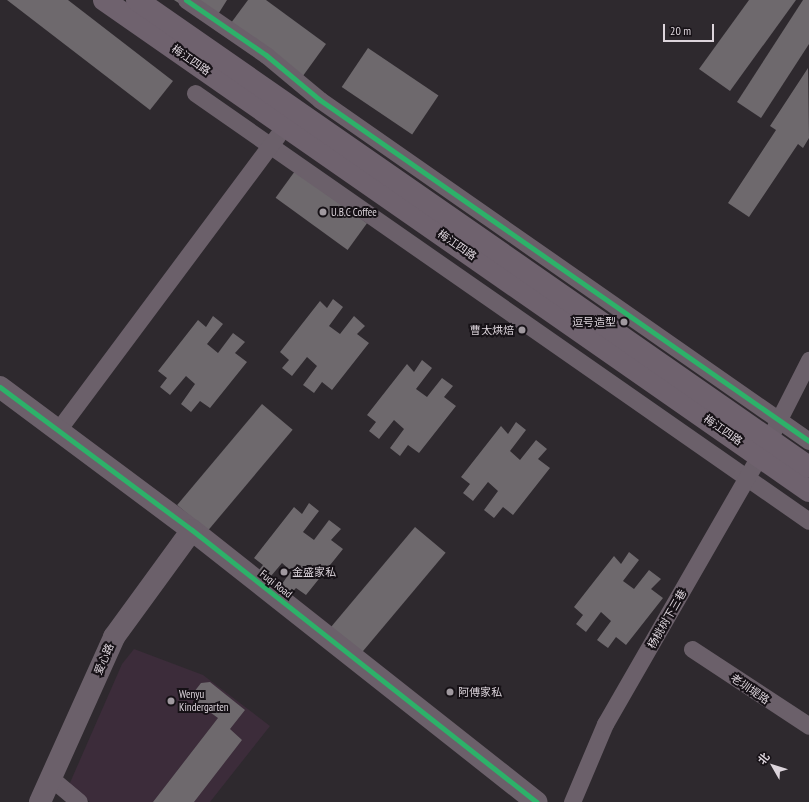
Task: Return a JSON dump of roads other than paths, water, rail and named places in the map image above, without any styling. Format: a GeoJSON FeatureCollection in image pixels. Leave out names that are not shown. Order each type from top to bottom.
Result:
{"type":"FeatureCollection","features":[{"type":"Feature","properties":{"kind":"main road","name":"梅江四路"},"geometry":{"type":"LineString","coordinates":[[104,0],[809,491]]}},
{"type":"Feature","properties":{"kind":"main road","name":"梅江四路"},"geometry":{"type":"LineString","coordinates":[[137,0],[809,467]]}},
{"type":"Feature","properties":{"kind":"street"},"geometry":{"type":"LineString","coordinates":[[186,0],[266,55],[320,100],[809,441]]}},
{"type":"Feature","properties":{"kind":"street"},"geometry":{"type":"LineString","coordinates":[[195,93],[809,521]]}},
{"type":"Feature","properties":{"kind":"street"},"geometry":{"type":"LineString","coordinates":[[58,430],[296,110]]}},
{"type":"Feature","properties":{"kind":"street","name":"杨桃树下三巷"},"geometry":{"type":"LineString","coordinates":[[572,802],[605,724],[769,439],[809,360]]}},
{"type":"Feature","properties":{"kind":"street","name":"Fuqi Road"},"geometry":{"type":"LineString","coordinates":[[0,386],[192,530],[536,802]]}},
{"type":"Feature","properties":{"kind":"street","name":"爱心路"},"geometry":{"type":"LineString","coordinates":[[40,802],[52,779],[114,637],[192,530]]}},
{"type":"Feature","properties":{"kind":"street","name":"老圳堤路"},"geometry":{"type":"LineString","coordinates":[[692,649],[809,726]]}},
{"type":"Feature","properties":{"kind":"street"},"geometry":{"type":"LineString","coordinates":[[52,779],[79,802]]}},
{"type":"Feature","properties":{"kind":"place","name":"U.B.C Coffee"},"geometry":{"type":"Point","coordinates":[323,212]}},
{"type":"Feature","properties":{"kind":"place","name":"逗号造型"},"geometry":{"type":"Point","coordinates":[624,322]}},
{"type":"Feature","properties":{"kind":"place","name":"曹太烘焙"},"geometry":{"type":"Point","coordinates":[522,330]}},
{"type":"Feature","properties":{"kind":"place","name":"金盛家私"},"geometry":{"type":"Point","coordinates":[284,572]}},
{"type":"Feature","properties":{"kind":"place","name":"阿傅家私"},"geometry":{"type":"Point","coordinates":[450,692]}},
{"type":"Feature","properties":{"kind":"place","name":"Wenyu Kindergarten"},"geometry":{"type":"Point","coordinates":[171,701]}}]}
